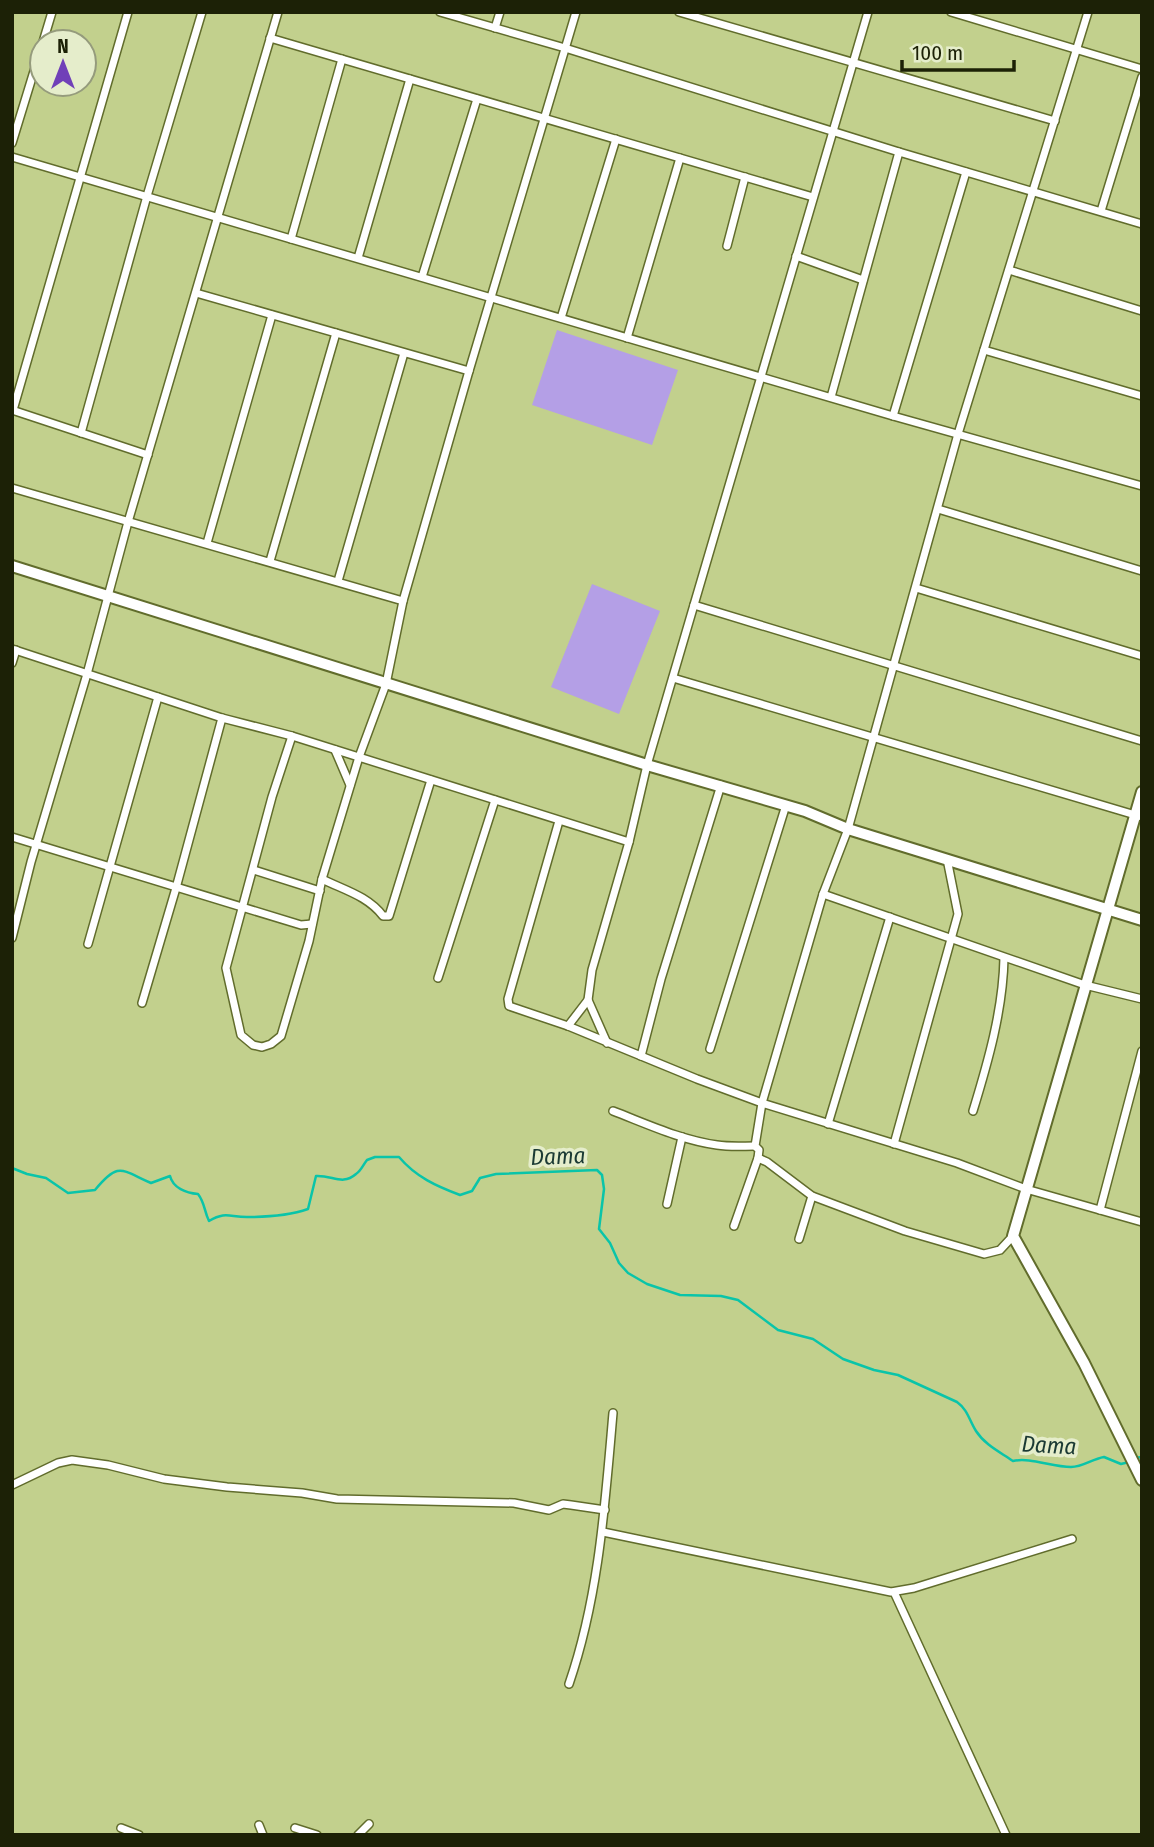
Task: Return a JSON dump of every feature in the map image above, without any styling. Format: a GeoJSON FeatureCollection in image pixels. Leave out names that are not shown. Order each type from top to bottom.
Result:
{"type":"FeatureCollection","features":[{"type":"Feature","properties":{"kind":"street"},"geometry":{"type":"LineString","coordinates":[[128,12],[13,410],[148,455]]}},
{"type":"Feature","properties":{"kind":"street"},"geometry":{"type":"LineString","coordinates":[[81,433],[202,12]]}},
{"type":"Feature","properties":{"kind":"street"},"geometry":{"type":"LineString","coordinates":[[12,938],[128,522],[278,12]]}},
{"type":"Feature","properties":{"kind":"street"},"geometry":{"type":"LineString","coordinates":[[440,12],[1142,224]]}},
{"type":"Feature","properties":{"kind":"street"},"geometry":{"type":"LineString","coordinates":[[495,28],[500,12]]}},
{"type":"Feature","properties":{"kind":"street"},"geometry":{"type":"LineString","coordinates":[[292,736],[272,797],[226,968],[241,1035],[253,1045],[262,1047],[281,1036],[350,786],[386,684],[403,601],[468,370],[576,12]]}},
{"type":"Feature","properties":{"kind":"street"},"geometry":{"type":"LineString","coordinates":[[679,12],[1055,121]]}},
{"type":"Feature","properties":{"kind":"street"},"geometry":{"type":"LineString","coordinates":[[568,1026],[588,1000],[592,970],[629,842],[647,765],[868,12]]}},
{"type":"Feature","properties":{"kind":"street"},"geometry":{"type":"LineString","coordinates":[[951,12],[1142,69]]}},
{"type":"Feature","properties":{"kind":"street"},"geometry":{"type":"LineString","coordinates":[[755,1146],[762,1103],[823,894],[848,829],[958,434],[1088,12]]}},
{"type":"Feature","properties":{"kind":"street"},"geometry":{"type":"LineString","coordinates":[[270,38],[813,197]]}},
{"type":"Feature","properties":{"kind":"street"},"geometry":{"type":"LineString","coordinates":[[291,239],[342,59]]}},
{"type":"Feature","properties":{"kind":"street"},"geometry":{"type":"LineString","coordinates":[[1101,211],[1142,77]]}},
{"type":"Feature","properties":{"kind":"street"},"geometry":{"type":"LineString","coordinates":[[358,258],[410,79]]}},
{"type":"Feature","properties":{"kind":"street"},"geometry":{"type":"LineString","coordinates":[[12,144],[28,90]]}},
{"type":"Feature","properties":{"kind":"street"},"geometry":{"type":"LineString","coordinates":[[422,277],[477,99]]}},
{"type":"Feature","properties":{"kind":"street"},"geometry":{"type":"LineString","coordinates":[[561,318],[616,139]]}},
{"type":"Feature","properties":{"kind":"street"},"geometry":{"type":"LineString","coordinates":[[831,397],[899,152]]}},
{"type":"Feature","properties":{"kind":"street"},"geometry":{"type":"LineString","coordinates":[[12,157],[893,416],[1142,486]]}},
{"type":"Feature","properties":{"kind":"street"},"geometry":{"type":"LineString","coordinates":[[627,338],[680,158]]}},
{"type":"Feature","properties":{"kind":"street"},"geometry":{"type":"LineString","coordinates":[[893,416],[966,172]]}},
{"type":"Feature","properties":{"kind":"street"},"geometry":{"type":"LineString","coordinates":[[727,246],[745,177]]}},
{"type":"Feature","properties":{"kind":"street"},"geometry":{"type":"LineString","coordinates":[[796,256],[863,280]]}},
{"type":"Feature","properties":{"kind":"street"},"geometry":{"type":"LineString","coordinates":[[1009,270],[1142,311]]}},
{"type":"Feature","properties":{"kind":"street"},"geometry":{"type":"LineString","coordinates":[[195,293],[468,370]]}},
{"type":"Feature","properties":{"kind":"street"},"geometry":{"type":"LineString","coordinates":[[207,543],[272,315]]}},
{"type":"Feature","properties":{"kind":"street"},"geometry":{"type":"LineString","coordinates":[[270,561],[336,333]]}},
{"type":"Feature","properties":{"kind":"street"},"geometry":{"type":"LineString","coordinates":[[984,350],[1142,396]]}},
{"type":"Feature","properties":{"kind":"street"},"geometry":{"type":"LineString","coordinates":[[338,581],[404,353]]}},
{"type":"Feature","properties":{"kind":"street"},"geometry":{"type":"LineString","coordinates":[[12,488],[403,601]]}},
{"type":"Feature","properties":{"kind":"street"},"geometry":{"type":"LineString","coordinates":[[937,509],[1142,571]]}},
{"type":"Feature","properties":{"kind":"street"},"geometry":{"type":"LineString","coordinates":[[12,566],[647,765],[786,805],[848,829],[1142,920]]}},
{"type":"Feature","properties":{"kind":"street"},"geometry":{"type":"LineString","coordinates":[[916,588],[1142,656]]}},
{"type":"Feature","properties":{"kind":"street"},"geometry":{"type":"LineString","coordinates":[[694,605],[1142,741]]}},
{"type":"Feature","properties":{"kind":"street"},"geometry":{"type":"LineString","coordinates":[[12,663],[14,650],[222,718],[292,736],[629,842]]}},
{"type":"Feature","properties":{"kind":"street"},"geometry":{"type":"LineString","coordinates":[[673,677],[1138,816]]}},
{"type":"Feature","properties":{"kind":"street"},"geometry":{"type":"LineString","coordinates":[[88,944],[158,697]]}},
{"type":"Feature","properties":{"kind":"street"},"geometry":{"type":"LineString","coordinates":[[142,1003],[222,718]]}},
{"type":"Feature","properties":{"kind":"street"},"geometry":{"type":"LineString","coordinates":[[335,750],[350,786]]}},
{"type":"Feature","properties":{"kind":"street"},"geometry":{"type":"LineString","coordinates":[[323,879],[363,898],[383,916],[389,916],[431,780]]}},
{"type":"Feature","properties":{"kind":"street"},"geometry":{"type":"LineString","coordinates":[[641,1056],[661,979],[721,785]]}},
{"type":"Feature","properties":{"kind":"street"},"geometry":{"type":"LineString","coordinates":[[758,1158],[812,1196],[905,1231],[984,1254],[1000,1250],[1013,1236],[1085,985],[1138,816],[1142,792]]}},
{"type":"Feature","properties":{"kind":"street"},"geometry":{"type":"LineString","coordinates":[[438,978],[495,800]]}},
{"type":"Feature","properties":{"kind":"street"},"geometry":{"type":"LineString","coordinates":[[710,1049],[786,805]]}},
{"type":"Feature","properties":{"kind":"street"},"geometry":{"type":"LineString","coordinates":[[559,821],[509,1006],[568,1026],[762,1103],[957,1163],[1026,1189],[1142,1222]]}},
{"type":"Feature","properties":{"kind":"street"},"geometry":{"type":"LineString","coordinates":[[12,837],[301,925],[312,924]]}},
{"type":"Feature","properties":{"kind":"street"},"geometry":{"type":"LineString","coordinates":[[894,1144],[958,914],[947,859]]}},
{"type":"Feature","properties":{"kind":"street"},"geometry":{"type":"LineString","coordinates":[[254,870],[320,891]]}},
{"type":"Feature","properties":{"kind":"street"},"geometry":{"type":"LineString","coordinates":[[823,894],[1085,985],[1142,999]]}},
{"type":"Feature","properties":{"kind":"street"},"geometry":{"type":"LineString","coordinates":[[828,1124],[890,917]]}},
{"type":"Feature","properties":{"kind":"street"},"geometry":{"type":"LineString","coordinates":[[973,1111],[1002,993],[1004,958]]}},
{"type":"Feature","properties":{"kind":"street"},"geometry":{"type":"LineString","coordinates":[[588,1000],[607,1043]]}},
{"type":"Feature","properties":{"kind":"street"},"geometry":{"type":"LineString","coordinates":[[1100,1210],[1142,1051]]}},
{"type":"Feature","properties":{"kind":"street"},"geometry":{"type":"LineString","coordinates":[[613,1111],[682,1137],[715,1145],[755,1146]]}},
{"type":"Feature","properties":{"kind":"street"},"geometry":{"type":"LineString","coordinates":[[667,1203],[682,1137]]}},
{"type":"Feature","properties":{"kind":"street"},"geometry":{"type":"LineString","coordinates":[[734,1226],[758,1158],[759,1150],[755,1146]]}},
{"type":"Feature","properties":{"kind":"street"},"geometry":{"type":"LineString","coordinates":[[799,1239],[812,1196]]}},
{"type":"Feature","properties":{"kind":"street"},"geometry":{"type":"LineString","coordinates":[[1013,1236],[1084,1363],[1142,1480]]}},
{"type":"Feature","properties":{"kind":"street"},"geometry":{"type":"LineString","coordinates":[[569,1684],[583,1642],[603,1532],[613,1413]]}},
{"type":"Feature","properties":{"kind":"street"},"geometry":{"type":"LineString","coordinates":[[12,1485],[58,1463],[72,1460],[108,1465],[164,1479],[337,1499],[514,1503],[549,1510],[563,1504],[571,1504],[605,1510]]}},
{"type":"Feature","properties":{"kind":"street"},"geometry":{"type":"LineString","coordinates":[[603,1532],[869,1589],[894,1592],[963,1574],[1072,1539]]}},
{"type":"Feature","properties":{"kind":"street"},"geometry":{"type":"LineString","coordinates":[[894,1592],[1006,1835]]}},
{"type":"Feature","properties":{"kind":"street"},"geometry":{"type":"LineString","coordinates":[[358,1835],[369,1824]]}},
{"type":"Feature","properties":{"kind":"street"},"geometry":{"type":"LineString","coordinates":[[259,1825],[263,1835]]}},
{"type":"Feature","properties":{"kind":"street"},"geometry":{"type":"LineString","coordinates":[[121,1828],[139,1835]]}},
{"type":"Feature","properties":{"kind":"street"},"geometry":{"type":"LineString","coordinates":[[295,1828],[317,1835]]}},
{"type":"Feature","properties":{"kind":"shaded area"},"geometry":{"type":"Polygon","coordinates":[[[557,330],[678,370],[652,445],[532,405],[557,330]]]}},
{"type":"Feature","properties":{"kind":"shaded area"},"geometry":{"type":"Polygon","coordinates":[[[592,584],[660,611],[619,714],[551,687],[592,584]]]}},
{"type":"Feature","properties":{"kind":"waterway","name":"Dama"},"geometry":{"type":"LineString","coordinates":[[12,1168],[46,1178],[68,1193],[95,1190],[115,1172],[126,1172],[151,1183],[170,1176],[174,1184],[181,1189],[198,1194],[209,1221],[224,1215],[270,1216],[308,1209],[316,1176],[346,1179],[358,1173],[367,1160],[375,1157],[399,1157],[427,1180],[460,1195],[472,1191],[480,1178],[496,1174],[597,1170],[602,1175],[604,1189],[599,1229],[610,1243],[619,1263],[628,1273],[647,1284],[680,1295],[721,1296],[738,1300],[778,1330],[813,1339],[843,1359],[898,1375],[957,1402],[964,1408],[984,1440],[1013,1461],[1027,1460],[1071,1467],[1104,1457],[1121,1464],[1129,1462]]}},
{"type":"Feature","properties":{"kind":"waterway","name":"Dama"},"geometry":{"type":"LineString","coordinates":[[1134,1458],[1142,1457]]}}]}
